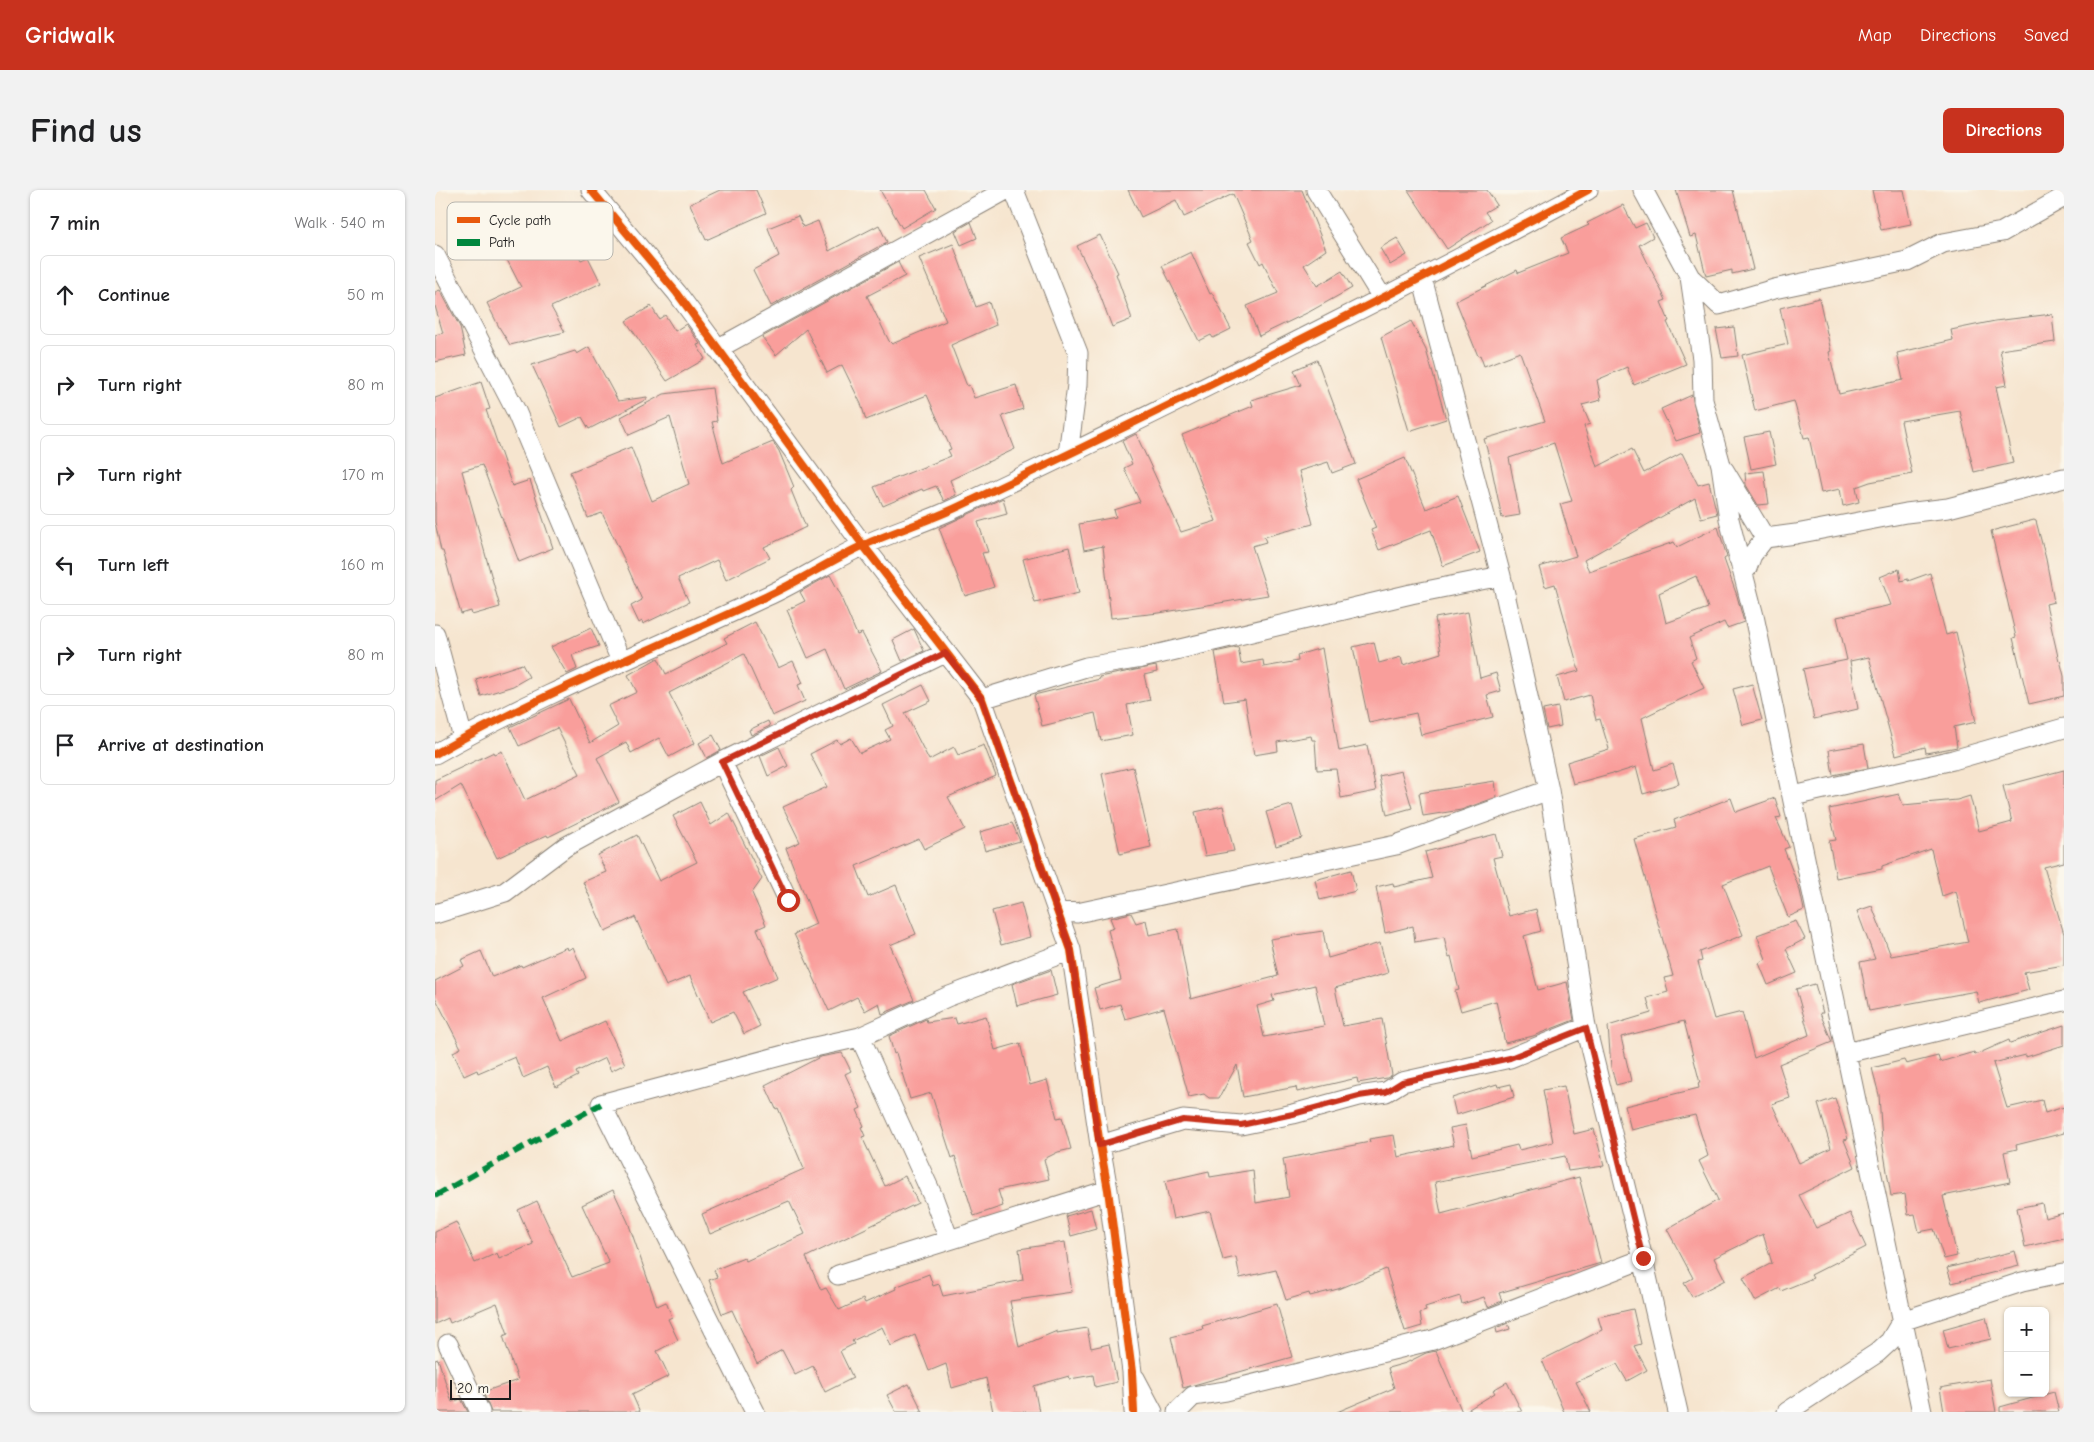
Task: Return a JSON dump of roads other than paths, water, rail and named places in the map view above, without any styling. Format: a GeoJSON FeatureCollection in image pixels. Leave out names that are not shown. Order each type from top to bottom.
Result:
{"type":"FeatureCollection","features":[{"type":"Feature","properties":{"kind":"street"},"geometry":{"type":"LineString","coordinates":[[591,190],[601,202]]}},
{"type":"Feature","properties":{"kind":"street"},"geometry":{"type":"LineString","coordinates":[[717,349],[1006,190]]}},
{"type":"Feature","properties":{"kind":"street"},"geometry":{"type":"LineString","coordinates":[[1014,190],[1078,353],[1077,385],[1068,454]]}},
{"type":"Feature","properties":{"kind":"street"},"geometry":{"type":"LineString","coordinates":[[1316,190],[1383,299]]}},
{"type":"Feature","properties":{"kind":"street"},"geometry":{"type":"LineString","coordinates":[[435,754],[463,738],[621,661],[770,595],[863,545],[955,508],[1263,360],[1383,299],[1588,190]]}},
{"type":"Feature","properties":{"kind":"street"},"geometry":{"type":"LineString","coordinates":[[1643,190],[1690,277],[1719,305],[1774,289],[1907,261],[1943,243],[2002,232],[2064,197]]}},
{"type":"Feature","properties":{"kind":"street"},"geometry":{"type":"LineString","coordinates":[[613,216],[677,293],[863,545],[982,699],[1071,950],[1099,1145],[1108,1190],[1132,1372],[1134,1412]]}},
{"type":"Feature","properties":{"kind":"street"},"geometry":{"type":"LineString","coordinates":[[435,255],[516,411],[621,661]]}},
{"type":"Feature","properties":{"kind":"street"},"geometry":{"type":"LineString","coordinates":[[1690,277],[1702,359],[1703,400],[1721,465],[1725,498],[1737,557],[1754,616],[1793,796],[1921,1412]]}},
{"type":"Feature","properties":{"kind":"street"},"geometry":{"type":"LineString","coordinates":[[1422,278],[1501,576],[1549,790],[1586,1028],[1643,1258],[1678,1412]]}},
{"type":"Feature","properties":{"kind":"street"},"geometry":{"type":"LineString","coordinates":[[1721,465],[1765,538]]}},
{"type":"Feature","properties":{"kind":"street"},"geometry":{"type":"LineString","coordinates":[[1737,557],[1747,568],[1752,554],[1765,538],[1796,534],[1906,512],[1948,508],[2064,478]]}},
{"type":"Feature","properties":{"kind":"street"},"geometry":{"type":"LineString","coordinates":[[982,699],[1086,668],[1142,658],[1411,594],[1501,576]]}},
{"type":"Feature","properties":{"kind":"street"},"geometry":{"type":"LineString","coordinates":[[435,634],[463,738]]}},
{"type":"Feature","properties":{"kind":"street"},"geometry":{"type":"LineString","coordinates":[[435,914],[505,892],[565,847],[722,762],[945,653]]}},
{"type":"Feature","properties":{"kind":"street"},"geometry":{"type":"LineString","coordinates":[[1793,796],[1953,760],[2064,728]]}},
{"type":"Feature","properties":{"kind":"street"},"geometry":{"type":"LineString","coordinates":[[722,762],[788,900]]}},
{"type":"Feature","properties":{"kind":"street"},"geometry":{"type":"LineString","coordinates":[[1057,911],[1077,913],[1396,845],[1549,790]]}},
{"type":"Feature","properties":{"kind":"street"},"geometry":{"type":"LineString","coordinates":[[755,1412],[601,1104],[810,1048],[860,1037],[947,997],[1071,950]]}},
{"type":"Feature","properties":{"kind":"street"},"geometry":{"type":"LineString","coordinates":[[1846,1053],[2064,1001]]}},
{"type":"Feature","properties":{"kind":"street"},"geometry":{"type":"LineString","coordinates":[[1099,1145],[1183,1120],[1241,1125],[1293,1114],[1359,1096],[1386,1092],[1402,1082],[1510,1058],[1586,1028]]}},
{"type":"Feature","properties":{"kind":"street"},"geometry":{"type":"LineString","coordinates":[[860,1037],[934,1199],[949,1240]]}},
{"type":"Feature","properties":{"kind":"street"},"geometry":{"type":"LineString","coordinates":[[838,1274],[1108,1190]]}},
{"type":"Feature","properties":{"kind":"street"},"geometry":{"type":"LineString","coordinates":[[1177,1412],[1193,1396],[1226,1391],[1433,1340],[1643,1258]]}},
{"type":"Feature","properties":{"kind":"street"},"geometry":{"type":"LineString","coordinates":[[1787,1412],[1877,1353],[1890,1341],[1902,1321],[2022,1282],[2064,1273]]}},
{"type":"Feature","properties":{"kind":"street"},"geometry":{"type":"LineString","coordinates":[[448,1344],[480,1412]]}},
{"type":"Feature","properties":{"kind":"street"},"geometry":{"type":"LineString","coordinates":[[1132,1372],[1153,1412]]}}]}
